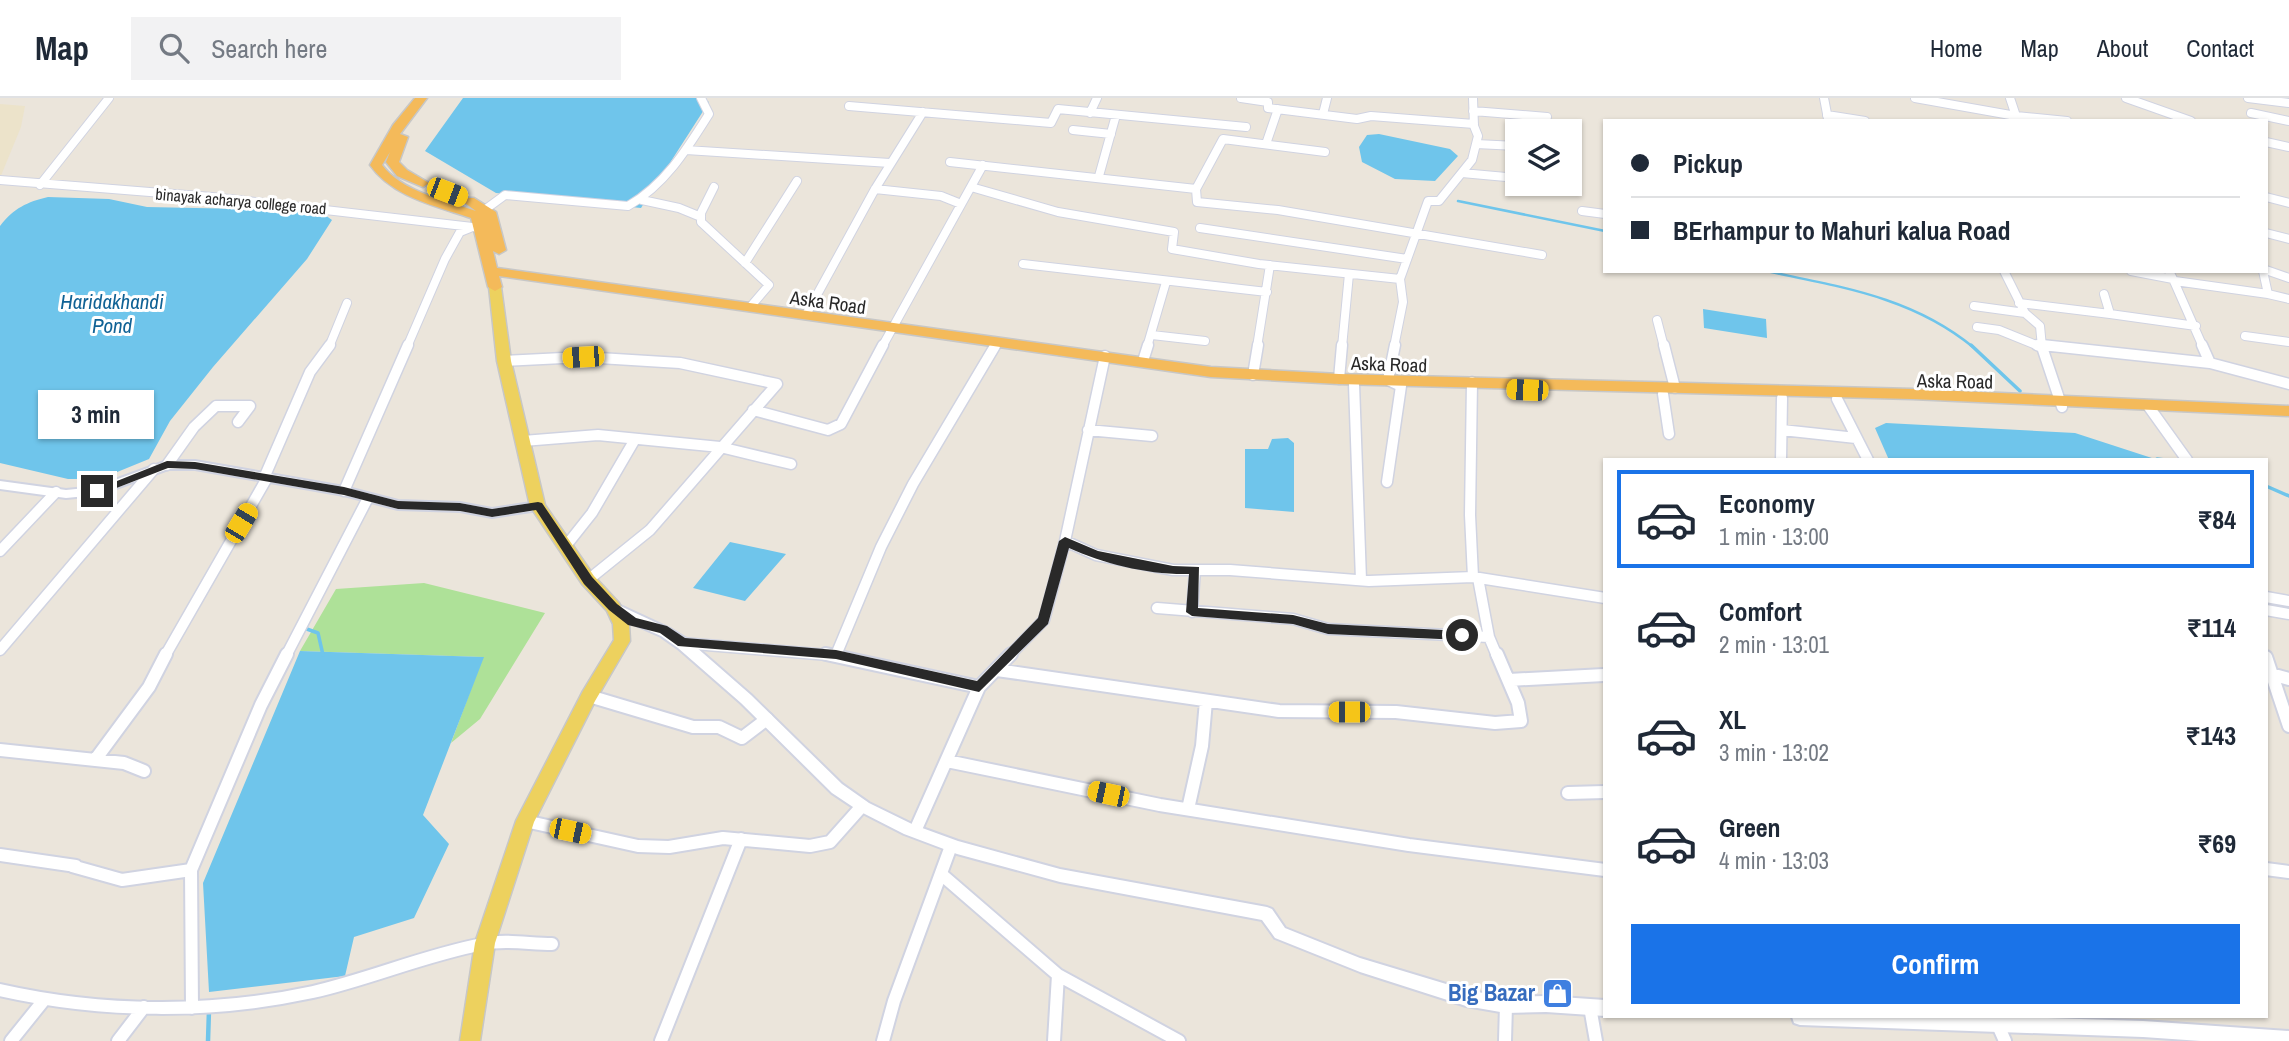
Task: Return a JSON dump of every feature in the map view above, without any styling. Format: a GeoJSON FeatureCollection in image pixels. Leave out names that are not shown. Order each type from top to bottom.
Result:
{"type":"FeatureCollection","features":[{"type":"Feature","properties":{"kind":"highway"},"geometry":{"type":"LineString","coordinates":[[421,98],[379,156],[376,165],[380,175],[479,221]]}},
{"type":"Feature","properties":{"kind":"highway"},"geometry":{"type":"LineString","coordinates":[[432,98],[398,143],[392,162],[410,178],[479,221],[497,278]]}},
{"type":"Feature","properties":{"kind":"highway"},"geometry":{"type":"LineString","coordinates":[[479,221],[491,215],[497,278]]}},
{"type":"Feature","properties":{"kind":"highway"},"geometry":{"type":"LineString","coordinates":[[497,278],[807,313],[893,329],[1104,358],[1253,374],[1395,383],[2060,404]]}},
{"type":"Feature","properties":{"kind":"highway","name":"Aska Road"},"geometry":{"type":"LineString","coordinates":[[497,278],[893,329],[995,346],[1104,358],[1216,377],[1347,381]]}},
{"type":"Feature","properties":{"kind":"highway","name":"Aska Road"},"geometry":{"type":"LineString","coordinates":[[1781,394],[1837,399],[2060,404],[2289,417]]}},
{"type":"Feature","properties":{"kind":"highway"},"geometry":{"type":"LineString","coordinates":[[2151,410],[2289,411]]}},
{"type":"Feature","properties":{"kind":"main road"},"geometry":{"type":"LineString","coordinates":[[470,1041],[485,943],[524,821],[589,696],[622,641],[621,624],[613,607],[588,580],[538,506],[504,361],[497,278]]}},
{"type":"Feature","properties":{"kind":"street"},"geometry":{"type":"LineString","coordinates":[[40,185],[109,98]]}},
{"type":"Feature","properties":{"kind":"street"},"geometry":{"type":"LineString","coordinates":[[344,491],[445,259],[460,232],[479,221],[505,195],[628,206],[642,200],[686,150],[709,114],[702,98]]}},
{"type":"Feature","properties":{"kind":"street"},"geometry":{"type":"LineString","coordinates":[[1090,113],[1097,98]]}},
{"type":"Feature","properties":{"kind":"street"},"geometry":{"type":"LineString","coordinates":[[1241,98],[1268,102],[1268,107],[1323,114],[1474,124]]}},
{"type":"Feature","properties":{"kind":"street"},"geometry":{"type":"LineString","coordinates":[[1323,114],[1327,98]]}},
{"type":"Feature","properties":{"kind":"street"},"geometry":{"type":"LineString","coordinates":[[1387,482],[1403,302],[1401,279],[1415,233],[1429,201],[1439,201],[1472,160],[1479,136],[1474,124],[1473,98]]}},
{"type":"Feature","properties":{"kind":"street"},"geometry":{"type":"LineString","coordinates":[[1824,98],[1828,118]]}},
{"type":"Feature","properties":{"kind":"street"},"geometry":{"type":"LineString","coordinates":[[1915,98],[1940,100],[2028,119]]}},
{"type":"Feature","properties":{"kind":"street"},"geometry":{"type":"LineString","coordinates":[[2010,98],[2016,116]]}},
{"type":"Feature","properties":{"kind":"street"},"geometry":{"type":"LineString","coordinates":[[2248,98],[2289,103]]}},
{"type":"Feature","properties":{"kind":"street"},"geometry":{"type":"LineString","coordinates":[[2122,99],[2185,119]]}},
{"type":"Feature","properties":{"kind":"street"},"geometry":{"type":"LineString","coordinates":[[849,106],[1051,123],[1058,109],[1246,127]]}},
{"type":"Feature","properties":{"kind":"street"},"geometry":{"type":"LineString","coordinates":[[1266,144],[1278,108]]}},
{"type":"Feature","properties":{"kind":"street"},"geometry":{"type":"LineString","coordinates":[[1473,111],[1547,117]]}},
{"type":"Feature","properties":{"kind":"street"},"geometry":{"type":"LineString","coordinates":[[807,313],[890,163],[923,113]]}},
{"type":"Feature","properties":{"kind":"street"},"geometry":{"type":"LineString","coordinates":[[2251,113],[2289,121]]}},
{"type":"Feature","properties":{"kind":"street"},"geometry":{"type":"LineString","coordinates":[[1099,176],[1116,115]]}},
{"type":"Feature","properties":{"kind":"street"},"geometry":{"type":"LineString","coordinates":[[1073,130],[1111,134]]}},
{"type":"Feature","properties":{"kind":"street"},"geometry":{"type":"LineString","coordinates":[[1325,152],[1223,139],[1196,189],[1197,202],[1278,210],[1542,255]]}},
{"type":"Feature","properties":{"kind":"street"},"geometry":{"type":"LineString","coordinates":[[2268,143],[2289,148]]}},
{"type":"Feature","properties":{"kind":"street"},"geometry":{"type":"LineString","coordinates":[[1476,144],[1505,145]]}},
{"type":"Feature","properties":{"kind":"street"},"geometry":{"type":"LineString","coordinates":[[686,150],[890,163]]}},
{"type":"Feature","properties":{"kind":"street"},"geometry":{"type":"LineString","coordinates":[[950,162],[1099,176],[1196,189]]}},
{"type":"Feature","properties":{"kind":"street"},"geometry":{"type":"LineString","coordinates":[[753,410],[833,430],[841,424],[983,165]]}},
{"type":"Feature","properties":{"kind":"street"},"geometry":{"type":"LineString","coordinates":[[1462,173],[1505,177]]}},
{"type":"Feature","properties":{"kind":"street","name":"binayak acharya college road"},"geometry":{"type":"LineString","coordinates":[[0,180],[479,221]]}},
{"type":"Feature","properties":{"kind":"street"},"geometry":{"type":"LineString","coordinates":[[746,263],[797,181]]}},
{"type":"Feature","properties":{"kind":"street"},"geometry":{"type":"LineString","coordinates":[[714,187],[701,222],[769,285],[751,306]]}},
{"type":"Feature","properties":{"kind":"street"},"geometry":{"type":"LineString","coordinates":[[971,187],[1058,212],[1174,232],[1172,249],[1270,265],[1401,279]]}},
{"type":"Feature","properties":{"kind":"street"},"geometry":{"type":"LineString","coordinates":[[875,189],[941,196],[961,204]]}},
{"type":"Feature","properties":{"kind":"street"},"geometry":{"type":"LineString","coordinates":[[2268,198],[2289,203]]}},
{"type":"Feature","properties":{"kind":"street"},"geometry":{"type":"LineString","coordinates":[[642,200],[679,208],[701,217]]}},
{"type":"Feature","properties":{"kind":"street"},"geometry":{"type":"LineString","coordinates":[[1582,211],[1603,214]]}},
{"type":"Feature","properties":{"kind":"street"},"geometry":{"type":"LineString","coordinates":[[1200,228],[1407,259]]}},
{"type":"Feature","properties":{"kind":"street"},"geometry":{"type":"LineString","coordinates":[[2268,234],[2289,239]]}},
{"type":"Feature","properties":{"kind":"street"},"geometry":{"type":"LineString","coordinates":[[1023,264],[1267,292]]}},
{"type":"Feature","properties":{"kind":"street"},"geometry":{"type":"LineString","coordinates":[[1253,374],[1270,265]]}},
{"type":"Feature","properties":{"kind":"street"},"geometry":{"type":"LineString","coordinates":[[2268,271],[2289,278]]}},
{"type":"Feature","properties":{"kind":"street"},"geometry":{"type":"LineString","coordinates":[[2005,273],[2025,313],[2040,326],[2042,347],[2060,404]]}},
{"type":"Feature","properties":{"kind":"street"},"geometry":{"type":"LineString","coordinates":[[2145,273],[2289,299]]}},
{"type":"Feature","properties":{"kind":"street"},"geometry":{"type":"LineString","coordinates":[[2265,273],[2268,294]]}},
{"type":"Feature","properties":{"kind":"street"},"geometry":{"type":"LineString","coordinates":[[1349,274],[1347,381],[1361,580]]}},
{"type":"Feature","properties":{"kind":"street"},"geometry":{"type":"LineString","coordinates":[[2172,277],[2196,326],[2210,363]]}},
{"type":"Feature","properties":{"kind":"street"},"geometry":{"type":"LineString","coordinates":[[1143,361],[1166,282]]}},
{"type":"Feature","properties":{"kind":"street"},"geometry":{"type":"LineString","coordinates":[[2104,294],[2110,314]]}},
{"type":"Feature","properties":{"kind":"street"},"geometry":{"type":"LineString","coordinates":[[95,760],[149,687],[266,478],[310,372],[330,345],[347,303]]}},
{"type":"Feature","properties":{"kind":"street"},"geometry":{"type":"LineString","coordinates":[[2019,303],[2196,326]]}},
{"type":"Feature","properties":{"kind":"street"},"geometry":{"type":"LineString","coordinates":[[1974,306],[2025,313]]}},
{"type":"Feature","properties":{"kind":"street"},"geometry":{"type":"LineString","coordinates":[[1657,320],[1669,391],[1669,434]]}},
{"type":"Feature","properties":{"kind":"street"},"geometry":{"type":"LineString","coordinates":[[1977,327],[1999,330],[2042,347],[2210,363],[2289,384]]}},
{"type":"Feature","properties":{"kind":"street"},"geometry":{"type":"LineString","coordinates":[[1152,335],[1205,341]]}},
{"type":"Feature","properties":{"kind":"street"},"geometry":{"type":"LineString","coordinates":[[2245,337],[2289,342]]}},
{"type":"Feature","properties":{"kind":"street"},"geometry":{"type":"LineString","coordinates":[[836,654],[881,547],[907,495],[995,346]]}},
{"type":"Feature","properties":{"kind":"street"},"geometry":{"type":"LineString","coordinates":[[504,361],[583,357],[680,363],[777,384],[650,530],[588,580]]}},
{"type":"Feature","properties":{"kind":"street"},"geometry":{"type":"LineString","coordinates":[[915,831],[979,687],[1044,620],[1065,541],[1104,358]]}},
{"type":"Feature","properties":{"kind":"street"},"geometry":{"type":"LineString","coordinates":[[997,670],[1279,711],[1396,712],[1494,723],[1521,721],[1509,680],[1489,636],[1475,578],[1470,515],[1472,385]]}},
{"type":"Feature","properties":{"kind":"street"},"geometry":{"type":"LineString","coordinates":[[1781,394],[1782,458]]}},
{"type":"Feature","properties":{"kind":"street"},"geometry":{"type":"LineString","coordinates":[[1837,399],[1867,458]]}},
{"type":"Feature","properties":{"kind":"street"},"geometry":{"type":"LineString","coordinates":[[167,465],[194,427],[216,406],[250,406],[238,422]]}},
{"type":"Feature","properties":{"kind":"street"},"geometry":{"type":"LineString","coordinates":[[2151,410],[2186,458]]}},
{"type":"Feature","properties":{"kind":"street"},"geometry":{"type":"LineString","coordinates":[[1088,430],[1152,436]]}},
{"type":"Feature","properties":{"kind":"street"},"geometry":{"type":"LineString","coordinates":[[1782,430],[1856,438]]}},
{"type":"Feature","properties":{"kind":"street"},"geometry":{"type":"LineString","coordinates":[[523,441],[598,435],[634,441],[720,447],[791,464]]}},
{"type":"Feature","properties":{"kind":"street"},"geometry":{"type":"LineString","coordinates":[[565,547],[592,513],[634,441]]}},
{"type":"Feature","properties":{"kind":"street"},"geometry":{"type":"LineString","coordinates":[[0,485],[56,492],[97,491],[167,465],[195,466],[344,491],[398,505],[460,507],[492,513],[538,506]]}},
{"type":"Feature","properties":{"kind":"street"},"geometry":{"type":"LineString","coordinates":[[0,650],[154,469]]}},
{"type":"Feature","properties":{"kind":"street"},"geometry":{"type":"LineString","coordinates":[[0,551],[56,492]]}},
{"type":"Feature","properties":{"kind":"street"},"geometry":{"type":"LineString","coordinates":[[192,1008],[194,973],[191,870],[261,705],[368,498]]}},
{"type":"Feature","properties":{"kind":"street"},"geometry":{"type":"LineString","coordinates":[[1065,541],[1096,555],[1173,570],[1361,580],[1475,578],[1603,598]]}},
{"type":"Feature","properties":{"kind":"street"},"geometry":{"type":"LineString","coordinates":[[1192,612],[1195,570]]}},
{"type":"Feature","properties":{"kind":"street"},"geometry":{"type":"LineString","coordinates":[[2268,597],[2289,601]]}},
{"type":"Feature","properties":{"kind":"street"},"geometry":{"type":"LineString","coordinates":[[613,607],[632,622],[663,630],[682,643],[767,719],[804,760],[862,806],[915,831],[951,846],[1013,865],[1266,914],[1280,933],[1360,965],[1466,998],[1506,1005],[1597,1007],[1596,1041]]}},
{"type":"Feature","properties":{"kind":"street"},"geometry":{"type":"LineString","coordinates":[[1157,608],[1293,620],[1328,629],[1489,636]]}},
{"type":"Feature","properties":{"kind":"street"},"geometry":{"type":"LineString","coordinates":[[2268,610],[2289,614]]}},
{"type":"Feature","properties":{"kind":"street"},"geometry":{"type":"LineString","coordinates":[[682,643],[836,654],[979,687]]}},
{"type":"Feature","properties":{"kind":"street"},"geometry":{"type":"LineString","coordinates":[[2268,664],[2289,726]]}},
{"type":"Feature","properties":{"kind":"street"},"geometry":{"type":"LineString","coordinates":[[2271,674],[2289,679]]}},
{"type":"Feature","properties":{"kind":"street"},"geometry":{"type":"LineString","coordinates":[[1509,680],[1603,676]]}},
{"type":"Feature","properties":{"kind":"street"},"geometry":{"type":"LineString","coordinates":[[589,696],[693,727],[719,727],[742,738],[767,719]]}},
{"type":"Feature","properties":{"kind":"street"},"geometry":{"type":"LineString","coordinates":[[1188,809],[1202,746],[1206,701]]}},
{"type":"Feature","properties":{"kind":"street"},"geometry":{"type":"LineString","coordinates":[[0,750],[124,763],[144,772]]}},
{"type":"Feature","properties":{"kind":"street"},"geometry":{"type":"LineString","coordinates":[[947,761],[1188,809],[1409,845],[1603,870]]}},
{"type":"Feature","properties":{"kind":"street"},"geometry":{"type":"LineString","coordinates":[[1568,793],[1603,792]]}},
{"type":"Feature","properties":{"kind":"street"},"geometry":{"type":"LineString","coordinates":[[524,821],[638,845],[669,847],[723,838],[810,845],[830,842],[862,806]]}},
{"type":"Feature","properties":{"kind":"street"},"geometry":{"type":"LineString","coordinates":[[661,1041],[741,839]]}},
{"type":"Feature","properties":{"kind":"street"},"geometry":{"type":"LineString","coordinates":[[883,1041],[894,1001],[951,846]]}},
{"type":"Feature","properties":{"kind":"street"},"geometry":{"type":"LineString","coordinates":[[0,855],[74,866],[122,880],[191,870]]}},
{"type":"Feature","properties":{"kind":"street"},"geometry":{"type":"LineString","coordinates":[[2268,869],[2289,872]]}},
{"type":"Feature","properties":{"kind":"street"},"geometry":{"type":"LineString","coordinates":[[941,874],[1058,975],[1179,1041]]}},
{"type":"Feature","properties":{"kind":"street"},"geometry":{"type":"LineString","coordinates":[[0,990],[44,1000],[192,1008],[312,992],[485,943],[552,944]]}},
{"type":"Feature","properties":{"kind":"street"},"geometry":{"type":"LineString","coordinates":[[1054,1041],[1058,975]]}},
{"type":"Feature","properties":{"kind":"street"},"geometry":{"type":"LineString","coordinates":[[11,1041],[44,1000]]}},
{"type":"Feature","properties":{"kind":"street"},"geometry":{"type":"LineString","coordinates":[[1505,1041],[1506,1005]]}},
{"type":"Feature","properties":{"kind":"street"},"geometry":{"type":"LineString","coordinates":[[118,1041],[144,1007]]}},
{"type":"Feature","properties":{"kind":"street"},"geometry":{"type":"LineString","coordinates":[[1847,1018],[1997,1023],[2182,1036],[2289,1040]]}},
{"type":"Feature","properties":{"kind":"street"},"geometry":{"type":"LineString","coordinates":[[1997,1023],[2005,1041]]}},
{"type":"Feature","properties":{"kind":"shaded area"},"geometry":{"type":"Polygon","coordinates":[[[0,104],[25,106],[21,127],[0,178],[0,104]]]}},
{"type":"Feature","properties":{"kind":"green space"},"geometry":{"type":"Polygon","coordinates":[[[424,583],[545,613],[480,719],[451,743],[483,657],[300,651],[336,589],[424,583]]]}},
{"type":"Feature","properties":{"kind":"water"},"geometry":{"type":"Polygon","coordinates":[[[463,98],[701,98],[709,102],[641,208],[496,193],[425,151],[463,98]]]}},
{"type":"Feature","properties":{"kind":"water"},"geometry":{"type":"Polygon","coordinates":[[[1379,134],[1450,149],[1458,156],[1435,181],[1395,179],[1362,162],[1359,147],[1367,135],[1379,134]]]}},
{"type":"Feature","properties":{"kind":"water","name":"Haridakhandi Pond"},"geometry":{"type":"Polygon","coordinates":[[[48,197],[109,199],[147,207],[297,210],[325,215],[332,220],[307,259],[170,421],[149,459],[100,479],[68,479],[0,463],[0,226],[21,207],[48,197]]]}},
{"type":"Feature","properties":{"kind":"water"},"geometry":{"type":"Polygon","coordinates":[[[1703,309],[1766,319],[1767,338],[1704,328],[1703,309]]]}},
{"type":"Feature","properties":{"kind":"water"},"geometry":{"type":"Polygon","coordinates":[[[1886,423],[2075,433],[2152,458],[1888,458],[1875,428],[1886,423]]]}},
{"type":"Feature","properties":{"kind":"water"},"geometry":{"type":"Polygon","coordinates":[[[1288,438],[1294,443],[1294,512],[1245,508],[1245,449],[1268,449],[1272,439],[1288,438]]]}},
{"type":"Feature","properties":{"kind":"water"},"geometry":{"type":"Polygon","coordinates":[[[730,542],[786,554],[745,601],[693,588],[730,542]]]}},
{"type":"Feature","properties":{"kind":"water"},"geometry":{"type":"Polygon","coordinates":[[[300,651],[484,657],[423,815],[449,844],[414,918],[354,937],[345,976],[209,992],[203,883],[300,651]]]}},
{"type":"Feature","properties":{"kind":"waterway"},"geometry":{"type":"LineString","coordinates":[[1458,201],[1603,231]]}},
{"type":"Feature","properties":{"kind":"waterway"},"geometry":{"type":"LineString","coordinates":[[1775,273],[1848,289],[1900,305],[1950,330],[1973,347]]}},
{"type":"Feature","properties":{"kind":"waterway"},"geometry":{"type":"LineString","coordinates":[[1971,345],[2020,391]]}},
{"type":"Feature","properties":{"kind":"waterway"},"geometry":{"type":"LineString","coordinates":[[2268,487],[2289,496]]}},
{"type":"Feature","properties":{"kind":"waterway"},"geometry":{"type":"LineString","coordinates":[[304,628],[318,633],[323,655]]}},
{"type":"Feature","properties":{"kind":"waterway"},"geometry":{"type":"LineString","coordinates":[[208,1041],[209,1010]]}},
{"type":"Feature","properties":{"kind":"place","name":"Big Bazar"},"geometry":{"type":"Point","coordinates":[1558,993]}},
{"type":"Feature","properties":{"kind":"route"},"geometry":{"type":"LineString","coordinates":[[97,491],[167,465],[195,466],[344,491],[398,505],[460,507],[492,513],[538,506],[588,580],[613,607],[632,622],[663,630],[682,643],[836,654],[907,673],[979,687],[1044,620],[1065,541],[1096,555],[1173,570],[1195,570],[1192,612],[1293,620],[1328,629],[1462,635]]}}]}
